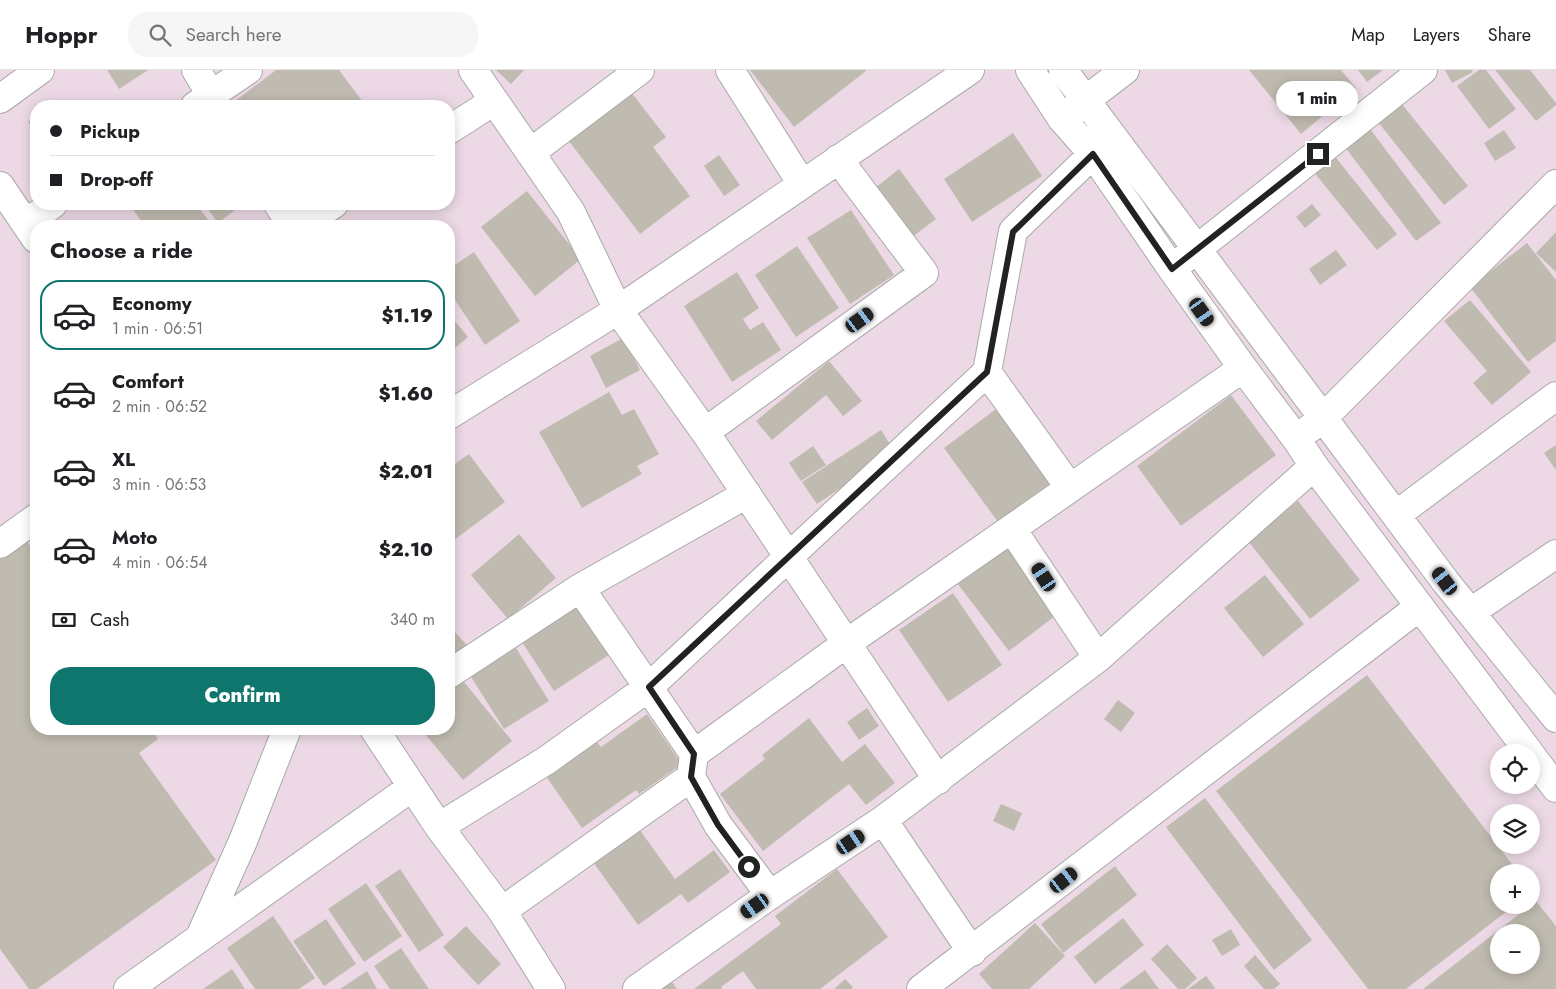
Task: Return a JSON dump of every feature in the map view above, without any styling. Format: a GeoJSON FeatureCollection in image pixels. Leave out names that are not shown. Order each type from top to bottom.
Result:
{"type":"FeatureCollection","features":[{"type":"Feature","properties":{"kind":"street"},"geometry":{"type":"LineString","coordinates":[[0,99],[40,70]]}},
{"type":"Feature","properties":{"kind":"street"},"geometry":{"type":"LineString","coordinates":[[196,70],[207,100]]}},
{"type":"Feature","properties":{"kind":"street"},"geometry":{"type":"LineString","coordinates":[[210,100],[248,70]]}},
{"type":"Feature","properties":{"kind":"street"},"geometry":{"type":"LineString","coordinates":[[473,70],[570,212],[618,310],[705,432],[938,780]]}},
{"type":"Feature","properties":{"kind":"street"},"geometry":{"type":"LineString","coordinates":[[530,153],[640,70]]}},
{"type":"Feature","properties":{"kind":"street"},"geometry":{"type":"LineString","coordinates":[[730,70],[802,184]]}},
{"type":"Feature","properties":{"kind":"street"},"geometry":{"type":"LineString","coordinates":[[455,412],[618,310],[970,70]]}},
{"type":"Feature","properties":{"kind":"street"},"geometry":{"type":"LineString","coordinates":[[1030,70],[1062,119],[1093,154],[1242,368],[1522,744]]}},
{"type":"Feature","properties":{"kind":"street"},"geometry":{"type":"LineString","coordinates":[[1063,70],[1396,515],[1556,718]]}},
{"type":"Feature","properties":{"kind":"street"},"geometry":{"type":"LineString","coordinates":[[1062,119],[1125,70]]}},
{"type":"Feature","properties":{"kind":"street"},"geometry":{"type":"LineString","coordinates":[[1172,269],[1424,70]]}},
{"type":"Feature","properties":{"kind":"street"},"geometry":{"type":"LineString","coordinates":[[455,126],[494,101]]}},
{"type":"Feature","properties":{"kind":"street"},"geometry":{"type":"LineString","coordinates":[[439,827],[547,760],[649,687],[987,372],[1013,232],[1093,154]]}},
{"type":"Feature","properties":{"kind":"street"},"geometry":{"type":"LineString","coordinates":[[705,432],[924,273],[838,159]]}},
{"type":"Feature","properties":{"kind":"street"},"geometry":{"type":"LineString","coordinates":[[1297,440],[1323,418],[1556,184]]}},
{"type":"Feature","properties":{"kind":"street"},"geometry":{"type":"LineString","coordinates":[[0,186],[30,230]]}},
{"type":"Feature","properties":{"kind":"street"},"geometry":{"type":"LineString","coordinates":[[40,220],[48,210]]}},
{"type":"Feature","properties":{"kind":"street"},"geometry":{"type":"LineString","coordinates":[[309,220],[324,210]]}},
{"type":"Feature","properties":{"kind":"street"},"geometry":{"type":"LineString","coordinates":[[502,911],[692,765],[846,643],[1242,368]]}},
{"type":"Feature","properties":{"kind":"street"},"geometry":{"type":"LineString","coordinates":[[987,372],[1070,488]]}},
{"type":"Feature","properties":{"kind":"street"},"geometry":{"type":"LineString","coordinates":[[1396,515],[1556,396]]}},
{"type":"Feature","properties":{"kind":"street"},"geometry":{"type":"LineString","coordinates":[[637,989],[770,895],[883,820],[1098,658],[1314,466]]}},
{"type":"Feature","properties":{"kind":"street"},"geometry":{"type":"LineString","coordinates":[[455,670],[580,588],[747,494]]}},
{"type":"Feature","properties":{"kind":"street"},"geometry":{"type":"LineString","coordinates":[[0,544],[30,522]]}},
{"type":"Feature","properties":{"kind":"street"},"geometry":{"type":"LineString","coordinates":[[1012,528],[1098,658]]}},
{"type":"Feature","properties":{"kind":"street"},"geometry":{"type":"LineString","coordinates":[[1471,612],[1556,554]]}},
{"type":"Feature","properties":{"kind":"street"},"geometry":{"type":"LineString","coordinates":[[580,588],[649,687],[692,765],[718,825],[770,895]]}},
{"type":"Feature","properties":{"kind":"street"},"geometry":{"type":"LineString","coordinates":[[921,989],[972,952],[1419,607]]}},
{"type":"Feature","properties":{"kind":"street"},"geometry":{"type":"LineString","coordinates":[[200,938],[243,841],[285,735]]}},
{"type":"Feature","properties":{"kind":"street"},"geometry":{"type":"LineString","coordinates":[[378,735],[439,827],[502,911],[551,989]]}},
{"type":"Feature","properties":{"kind":"street"},"geometry":{"type":"LineString","coordinates":[[1540,767],[1556,788]]}},
{"type":"Feature","properties":{"kind":"street"},"geometry":{"type":"LineString","coordinates":[[128,989],[412,787]]}},
{"type":"Feature","properties":{"kind":"street"},"geometry":{"type":"LineString","coordinates":[[883,820],[972,952]]}},
{"type":"Feature","properties":{"kind":"shaded area"},"geometry":{"type":"Polygon","coordinates":[[[0,70],[1556,70],[1556,989],[0,989],[0,70]]]}},
{"type":"Feature","properties":{"kind":"building"},"geometry":{"type":"Polygon","coordinates":[[[107,70],[148,70],[119,89],[107,70]]]}},
{"type":"Feature","properties":{"kind":"building"},"geometry":{"type":"Polygon","coordinates":[[[276,70],[339,70],[362,100],[236,100],[276,70]]]}},
{"type":"Feature","properties":{"kind":"building"},"geometry":{"type":"Polygon","coordinates":[[[496,70],[524,70],[511,84],[496,70]]]}},
{"type":"Feature","properties":{"kind":"building"},"geometry":{"type":"Polygon","coordinates":[[[750,70],[865,70],[866,71],[794,127],[750,70]]]}},
{"type":"Feature","properties":{"kind":"building"},"geometry":{"type":"Polygon","coordinates":[[[1249,70],[1341,70],[1356,88],[1301,134],[1249,70]]]}},
{"type":"Feature","properties":{"kind":"building"},"geometry":{"type":"Polygon","coordinates":[[[1358,70],[1383,70],[1367,82],[1358,70]]]}},
{"type":"Feature","properties":{"kind":"building"},"geometry":{"type":"Polygon","coordinates":[[[1445,70],[1471,70],[1473,72],[1452,83],[1445,70]]]}},
{"type":"Feature","properties":{"kind":"building"},"geometry":{"type":"Polygon","coordinates":[[[1479,70],[1486,70],[1516,109],[1489,129],[1457,86],[1479,70]]]}},
{"type":"Feature","properties":{"kind":"building"},"geometry":{"type":"Polygon","coordinates":[[[1495,70],[1530,70],[1556,105],[1536,121],[1495,70]]]}},
{"type":"Feature","properties":{"kind":"building"},"geometry":{"type":"Polygon","coordinates":[[[631,92],[666,137],[653,147],[690,196],[640,234],[568,140],[631,92]]]}},
{"type":"Feature","properties":{"kind":"building"},"geometry":{"type":"Polygon","coordinates":[[[1401,103],[1468,186],[1444,205],[1378,122],[1401,103]]]}},
{"type":"Feature","properties":{"kind":"building"},"geometry":{"type":"Polygon","coordinates":[[[1370,129],[1441,223],[1416,241],[1345,147],[1370,129]]]}},
{"type":"Feature","properties":{"kind":"building"},"geometry":{"type":"Polygon","coordinates":[[[1504,130],[1516,148],[1495,161],[1484,143],[1504,130]]]}},
{"type":"Feature","properties":{"kind":"building"},"geometry":{"type":"Polygon","coordinates":[[[1013,133],[1042,176],[972,222],[944,179],[1013,133]]]}},
{"type":"Feature","properties":{"kind":"building"},"geometry":{"type":"Polygon","coordinates":[[[1333,154],[1397,234],[1377,250],[1313,171],[1333,154]]]}},
{"type":"Feature","properties":{"kind":"building"},"geometry":{"type":"Polygon","coordinates":[[[719,155],[740,185],[724,196],[704,166],[719,155]]]}},
{"type":"Feature","properties":{"kind":"building"},"geometry":{"type":"Polygon","coordinates":[[[899,169],[936,219],[912,237],[875,188],[899,169]]]}},
{"type":"Feature","properties":{"kind":"building"},"geometry":{"type":"Polygon","coordinates":[[[527,191],[581,259],[535,296],[481,227],[527,191]]]}},
{"type":"Feature","properties":{"kind":"building"},"geometry":{"type":"Polygon","coordinates":[[[1312,204],[1321,215],[1305,228],[1296,217],[1312,204]]]}},
{"type":"Feature","properties":{"kind":"building"},"geometry":{"type":"Polygon","coordinates":[[[133,210],[201,210],[208,220],[141,220],[133,210]]]}},
{"type":"Feature","properties":{"kind":"building"},"geometry":{"type":"Polygon","coordinates":[[[208,210],[235,210],[222,220],[216,220],[208,210]]]}},
{"type":"Feature","properties":{"kind":"building"},"geometry":{"type":"Polygon","coordinates":[[[851,210],[894,275],[850,304],[807,238],[851,210]]]}},
{"type":"Feature","properties":{"kind":"building"},"geometry":{"type":"Polygon","coordinates":[[[1556,232],[1556,272],[1536,253],[1556,232]]]}},
{"type":"Feature","properties":{"kind":"building"},"geometry":{"type":"Polygon","coordinates":[[[1527,243],[1556,280],[1556,341],[1528,362],[1470,287],[1527,243]]]}},
{"type":"Feature","properties":{"kind":"building"},"geometry":{"type":"Polygon","coordinates":[[[797,246],[839,308],[796,337],[755,275],[797,246]]]}},
{"type":"Feature","properties":{"kind":"building"},"geometry":{"type":"Polygon","coordinates":[[[1336,250],[1347,265],[1320,285],[1309,269],[1336,250]]]}},
{"type":"Feature","properties":{"kind":"building"},"geometry":{"type":"Polygon","coordinates":[[[474,252],[520,321],[485,345],[455,300],[455,265],[474,252]]]}},
{"type":"Feature","properties":{"kind":"building"},"geometry":{"type":"Polygon","coordinates":[[[737,272],[759,308],[743,319],[750,330],[763,322],[781,350],[732,382],[684,306],[737,272]]]}},
{"type":"Feature","properties":{"kind":"building"},"geometry":{"type":"Polygon","coordinates":[[[1470,300],[1531,372],[1492,405],[1473,383],[1487,371],[1444,321],[1470,300]]]}},
{"type":"Feature","properties":{"kind":"building"},"geometry":{"type":"Polygon","coordinates":[[[455,321],[468,337],[455,348],[455,321]]]}},
{"type":"Feature","properties":{"kind":"building"},"geometry":{"type":"Polygon","coordinates":[[[623,338],[640,370],[606,388],[590,356],[623,338]]]}},
{"type":"Feature","properties":{"kind":"building"},"geometry":{"type":"Polygon","coordinates":[[[829,361],[862,401],[843,416],[826,395],[772,440],[756,421],[829,361]]]}},
{"type":"Feature","properties":{"kind":"building"},"geometry":{"type":"Polygon","coordinates":[[[609,392],[622,415],[634,409],[659,454],[637,466],[642,474],[582,508],[539,432],[609,392]]]}},
{"type":"Feature","properties":{"kind":"building"},"geometry":{"type":"Polygon","coordinates":[[[1231,395],[1276,455],[1181,526],[1137,466],[1231,395]]]}},
{"type":"Feature","properties":{"kind":"building"},"geometry":{"type":"Polygon","coordinates":[[[996,409],[1051,483],[998,522],[944,448],[996,409]]]}},
{"type":"Feature","properties":{"kind":"building"},"geometry":{"type":"Polygon","coordinates":[[[881,430],[895,452],[817,504],[802,482],[881,430]]]}},
{"type":"Feature","properties":{"kind":"building"},"geometry":{"type":"Polygon","coordinates":[[[1556,445],[1556,470],[1544,453],[1556,445]]]}},
{"type":"Feature","properties":{"kind":"building"},"geometry":{"type":"Polygon","coordinates":[[[813,446],[826,465],[801,481],[789,463],[813,446]]]}},
{"type":"Feature","properties":{"kind":"building"},"geometry":{"type":"Polygon","coordinates":[[[469,454],[505,502],[455,539],[455,464],[469,454]]]}},
{"type":"Feature","properties":{"kind":"building"},"geometry":{"type":"Polygon","coordinates":[[[1298,501],[1360,580],[1310,619],[1248,541],[1298,501]]]}},
{"type":"Feature","properties":{"kind":"building"},"geometry":{"type":"Polygon","coordinates":[[[519,534],[556,578],[508,619],[471,575],[519,534]]]}},
{"type":"Feature","properties":{"kind":"building"},"geometry":{"type":"Polygon","coordinates":[[[26,540],[30,546],[30,735],[155,735],[158,739],[139,753],[216,860],[37,989],[29,989],[0,949],[0,558],[26,540]]]}},
{"type":"Feature","properties":{"kind":"building"},"geometry":{"type":"Polygon","coordinates":[[[1008,544],[1059,613],[1009,651],[957,583],[1008,544]]]}},
{"type":"Feature","properties":{"kind":"building"},"geometry":{"type":"Polygon","coordinates":[[[1265,575],[1304,624],[1263,657],[1224,608],[1265,575]]]}},
{"type":"Feature","properties":{"kind":"building"},"geometry":{"type":"Polygon","coordinates":[[[953,593],[1002,665],[948,702],[899,630],[953,593]]]}},
{"type":"Feature","properties":{"kind":"building"},"geometry":{"type":"Polygon","coordinates":[[[576,598],[612,653],[554,691],[518,636],[576,598]]]}},
{"type":"Feature","properties":{"kind":"building"},"geometry":{"type":"Polygon","coordinates":[[[455,632],[467,645],[455,657],[455,632]]]}},
{"type":"Feature","properties":{"kind":"building"},"geometry":{"type":"Polygon","coordinates":[[[516,648],[549,701],[504,729],[471,677],[516,648]]]}},
{"type":"Feature","properties":{"kind":"building"},"geometry":{"type":"Polygon","coordinates":[[[1367,675],[1490,835],[1490,854],[1504,854],[1512,864],[1490,864],[1490,914],[1503,914],[1406,989],[1368,989],[1216,791],[1367,675]]]}},
{"type":"Feature","properties":{"kind":"building"},"geometry":{"type":"Polygon","coordinates":[[[460,677],[512,741],[463,780],[426,735],[455,735],[455,681],[460,677]]]}},
{"type":"Feature","properties":{"kind":"building"},"geometry":{"type":"Polygon","coordinates":[[[1118,700],[1135,713],[1121,732],[1104,719],[1118,700]]]}},
{"type":"Feature","properties":{"kind":"building"},"geometry":{"type":"Polygon","coordinates":[[[867,708],[879,726],[859,740],[847,722],[867,708]]]}},
{"type":"Feature","properties":{"kind":"building"},"geometry":{"type":"Polygon","coordinates":[[[647,714],[682,764],[639,794],[636,790],[582,828],[543,772],[593,737],[601,747],[647,714]]]}},
{"type":"Feature","properties":{"kind":"building"},"geometry":{"type":"Polygon","coordinates":[[[809,718],[842,762],[865,744],[895,783],[866,805],[849,784],[763,851],[720,794],[765,759],[762,755],[809,718]]]}},
{"type":"Feature","properties":{"kind":"building"},"geometry":{"type":"Polygon","coordinates":[[[1205,798],[1312,940],[1274,970],[1166,827],[1205,798]]]}},
{"type":"Feature","properties":{"kind":"building"},"geometry":{"type":"Polygon","coordinates":[[[1001,804],[1022,813],[1014,831],[993,821],[1001,804]]]}},
{"type":"Feature","properties":{"kind":"building"},"geometry":{"type":"Polygon","coordinates":[[[637,826],[675,879],[714,850],[730,872],[688,903],[681,894],[638,925],[591,859],[637,826]]]}},
{"type":"Feature","properties":{"kind":"building"},"geometry":{"type":"Polygon","coordinates":[[[1115,866],[1137,895],[1063,953],[1041,924],[1115,866]]]}},
{"type":"Feature","properties":{"kind":"building"},"geometry":{"type":"Polygon","coordinates":[[[400,869],[444,935],[419,952],[375,886],[400,869]]]}},
{"type":"Feature","properties":{"kind":"building"},"geometry":{"type":"Polygon","coordinates":[[[837,869],[888,937],[820,989],[756,989],[743,971],[721,987],[723,989],[694,989],[781,924],[775,916],[837,869]]]}},
{"type":"Feature","properties":{"kind":"building"},"geometry":{"type":"Polygon","coordinates":[[[366,883],[402,936],[364,962],[328,909],[366,883]]]}},
{"type":"Feature","properties":{"kind":"building"},"geometry":{"type":"Polygon","coordinates":[[[1540,906],[1556,926],[1556,989],[1423,989],[1490,937],[1490,974],[1540,974],[1540,924],[1506,924],[1519,914],[1540,914],[1540,906]]]}},
{"type":"Feature","properties":{"kind":"building"},"geometry":{"type":"Polygon","coordinates":[[[273,916],[315,978],[299,989],[255,989],[227,948],[273,916]]]}},
{"type":"Feature","properties":{"kind":"building"},"geometry":{"type":"Polygon","coordinates":[[[1123,918],[1144,945],[1095,984],[1074,957],[1123,918]]]}},
{"type":"Feature","properties":{"kind":"building"},"geometry":{"type":"Polygon","coordinates":[[[326,919],[356,964],[324,986],[293,941],[326,919]]]}},
{"type":"Feature","properties":{"kind":"building"},"geometry":{"type":"Polygon","coordinates":[[[1035,923],[1065,956],[1029,989],[992,989],[979,974],[1035,923]]]}},
{"type":"Feature","properties":{"kind":"building"},"geometry":{"type":"Polygon","coordinates":[[[466,926],[501,964],[478,985],[443,947],[466,926]]]}},
{"type":"Feature","properties":{"kind":"building"},"geometry":{"type":"Polygon","coordinates":[[[1231,929],[1240,945],[1222,956],[1212,940],[1231,929]]]}},
{"type":"Feature","properties":{"kind":"building"},"geometry":{"type":"Polygon","coordinates":[[[1167,944],[1197,978],[1185,989],[1178,989],[1151,959],[1167,944]]]}},
{"type":"Feature","properties":{"kind":"building"},"geometry":{"type":"Polygon","coordinates":[[[401,948],[429,989],[390,989],[374,966],[401,948]]]}},
{"type":"Feature","properties":{"kind":"building"},"geometry":{"type":"Polygon","coordinates":[[[1255,955],[1280,984],[1274,989],[1264,989],[1244,966],[1255,955]]]}},
{"type":"Feature","properties":{"kind":"building"},"geometry":{"type":"Polygon","coordinates":[[[232,969],[245,989],[203,989],[232,969]]]}},
{"type":"Feature","properties":{"kind":"building"},"geometry":{"type":"Polygon","coordinates":[[[1145,970],[1159,989],[1119,989],[1145,970]]]}},
{"type":"Feature","properties":{"kind":"building"},"geometry":{"type":"Polygon","coordinates":[[[367,971],[377,989],[340,989],[367,971]]]}},
{"type":"Feature","properties":{"kind":"building"},"geometry":{"type":"Polygon","coordinates":[[[667,975],[677,989],[649,989],[667,975]]]}},
{"type":"Feature","properties":{"kind":"building"},"geometry":{"type":"Polygon","coordinates":[[[1206,976],[1215,988],[1188,989],[1206,976]]]}},
{"type":"Feature","properties":{"kind":"building"},"geometry":{"type":"Polygon","coordinates":[[[845,979],[853,987],[851,989],[834,989],[845,979]]]}},
{"type":"Feature","properties":{"kind":"route"},"geometry":{"type":"LineString","coordinates":[[749,867],[718,825],[691,777],[694,754],[649,687],[987,372],[1013,232],[1093,154],[1172,269],[1318,154]]}}]}
